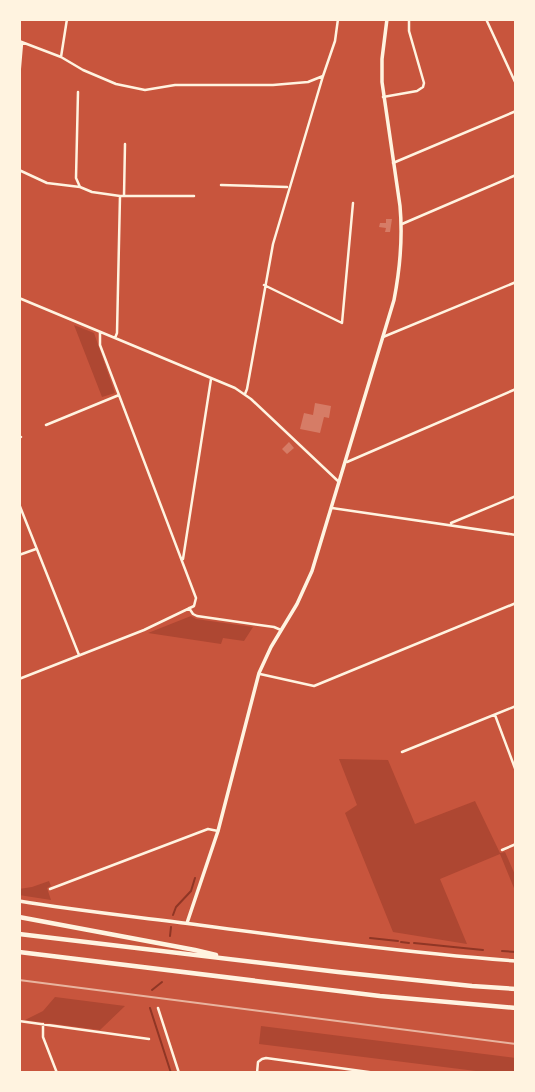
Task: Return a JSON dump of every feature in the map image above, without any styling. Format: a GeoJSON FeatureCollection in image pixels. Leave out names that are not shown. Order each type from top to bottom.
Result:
{"type":"FeatureCollection","features":[{"type":"Feature","properties":{"kind":"highway"},"geometry":{"type":"LineString","coordinates":[[19,917],[195,950],[234,960]]}},
{"type":"Feature","properties":{"kind":"highway"},"geometry":{"type":"LineString","coordinates":[[19,934],[234,960],[516,989]]}},
{"type":"Feature","properties":{"kind":"highway"},"geometry":{"type":"LineString","coordinates":[[19,953],[369,995],[516,1008]]}},
{"type":"Feature","properties":{"kind":"street"},"geometry":{"type":"LineString","coordinates":[[61,57],[67,19]]}},
{"type":"Feature","properties":{"kind":"street"},"geometry":{"type":"LineString","coordinates":[[245,394],[273,244],[335,41],[338,19]]}},
{"type":"Feature","properties":{"kind":"street"},"geometry":{"type":"LineString","coordinates":[[187,923],[218,831],[258,673],[312,571],[394,300],[399,274],[402,224],[381,72],[387,19]]}},
{"type":"Feature","properties":{"kind":"street"},"geometry":{"type":"LineString","coordinates":[[383,97],[418,91],[423,87],[409,31],[409,19]]}},
{"type":"Feature","properties":{"kind":"street"},"geometry":{"type":"LineString","coordinates":[[486,19],[516,84]]}},
{"type":"Feature","properties":{"kind":"street"},"geometry":{"type":"LineString","coordinates":[[19,78],[21,42],[61,57],[116,84],[145,90],[175,85],[273,85],[308,82],[323,76]]}},
{"type":"Feature","properties":{"kind":"street"},"geometry":{"type":"LineString","coordinates":[[78,92],[76,178],[80,187]]}},
{"type":"Feature","properties":{"kind":"street"},"geometry":{"type":"LineString","coordinates":[[393,163],[516,111]]}},
{"type":"Feature","properties":{"kind":"street"},"geometry":{"type":"LineString","coordinates":[[115,338],[125,144]]}},
{"type":"Feature","properties":{"kind":"street"},"geometry":{"type":"LineString","coordinates":[[19,170],[47,183],[80,187],[92,192],[122,196],[194,196]]}},
{"type":"Feature","properties":{"kind":"street"},"geometry":{"type":"LineString","coordinates":[[402,224],[516,175]]}},
{"type":"Feature","properties":{"kind":"street"},"geometry":{"type":"LineString","coordinates":[[221,185],[289,187]]}},
{"type":"Feature","properties":{"kind":"street"},"geometry":{"type":"LineString","coordinates":[[264,285],[342,323],[353,203]]}},
{"type":"Feature","properties":{"kind":"street"},"geometry":{"type":"LineString","coordinates":[[383,337],[516,282]]}},
{"type":"Feature","properties":{"kind":"street"},"geometry":{"type":"LineString","coordinates":[[19,298],[245,394],[340,483]]}},
{"type":"Feature","properties":{"kind":"street"},"geometry":{"type":"LineString","coordinates":[[19,679],[144,630],[196,602],[100,345],[100,331]]}},
{"type":"Feature","properties":{"kind":"street"},"geometry":{"type":"LineString","coordinates":[[183,563],[212,378]]}},
{"type":"Feature","properties":{"kind":"street"},"geometry":{"type":"LineString","coordinates":[[346,462],[516,389]]}},
{"type":"Feature","properties":{"kind":"street"},"geometry":{"type":"LineString","coordinates":[[46,425],[119,395]]}},
{"type":"Feature","properties":{"kind":"street"},"geometry":{"type":"LineString","coordinates":[[449,524],[516,496]]}},
{"type":"Feature","properties":{"kind":"street"},"geometry":{"type":"LineString","coordinates":[[19,504],[79,655]]}},
{"type":"Feature","properties":{"kind":"street"},"geometry":{"type":"LineString","coordinates":[[332,508],[516,535]]}},
{"type":"Feature","properties":{"kind":"street"},"geometry":{"type":"LineString","coordinates":[[19,555],[37,548]]}},
{"type":"Feature","properties":{"kind":"street"},"geometry":{"type":"LineString","coordinates":[[258,673],[314,686],[516,603]]}},
{"type":"Feature","properties":{"kind":"street"},"geometry":{"type":"LineString","coordinates":[[189,608],[197,616],[281,630]]}},
{"type":"Feature","properties":{"kind":"street"},"geometry":{"type":"LineString","coordinates":[[401,752],[516,706]]}},
{"type":"Feature","properties":{"kind":"street"},"geometry":{"type":"LineString","coordinates":[[495,714],[516,771]]}},
{"type":"Feature","properties":{"kind":"street"},"geometry":{"type":"LineString","coordinates":[[50,889],[208,830],[218,831]]}},
{"type":"Feature","properties":{"kind":"street"},"geometry":{"type":"LineString","coordinates":[[502,850],[516,844]]}},
{"type":"Feature","properties":{"kind":"street"},"geometry":{"type":"LineString","coordinates":[[19,901],[406,951],[516,961]]}},
{"type":"Feature","properties":{"kind":"street"},"geometry":{"type":"LineString","coordinates":[[158,1008],[179,1073]]}},
{"type":"Feature","properties":{"kind":"street"},"geometry":{"type":"LineString","coordinates":[[19,1021],[149,1039]]}},
{"type":"Feature","properties":{"kind":"street"},"geometry":{"type":"LineString","coordinates":[[43,1024],[43,1037],[57,1073]]}},
{"type":"Feature","properties":{"kind":"street"},"geometry":{"type":"LineString","coordinates":[[257,1073],[258,1062],[267,1058],[376,1073]]}},
{"type":"Feature","properties":{"kind":"shaded area"},"geometry":{"type":"Polygon","coordinates":[[[74,325],[94,333],[115,393],[102,397],[74,325]]]}},
{"type":"Feature","properties":{"kind":"shaded area"},"geometry":{"type":"Polygon","coordinates":[[[191,616],[253,627],[244,641],[223,638],[221,644],[148,633],[191,616]]]}},
{"type":"Feature","properties":{"kind":"shaded area"},"geometry":{"type":"Polygon","coordinates":[[[339,759],[388,760],[415,824],[475,801],[500,853],[505,852],[516,877],[516,893],[500,854],[440,879],[467,944],[393,932],[345,813],[357,805],[339,759]]]}},
{"type":"Feature","properties":{"kind":"shaded area"},"geometry":{"type":"Polygon","coordinates":[[[49,881],[51,886],[47,888],[51,900],[19,895],[19,889],[49,881]]]}},
{"type":"Feature","properties":{"kind":"shaded area"},"geometry":{"type":"Polygon","coordinates":[[[55,997],[125,1006],[100,1030],[25,1020],[43,1011],[55,997]]]}},
{"type":"Feature","properties":{"kind":"shaded area"},"geometry":{"type":"Polygon","coordinates":[[[261,1026],[516,1058],[516,1073],[492,1073],[259,1044],[261,1026]]]}},
{"type":"Feature","properties":{"kind":"building"},"geometry":{"type":"Polygon","coordinates":[[[386,219],[392,219],[390,232],[379,227],[380,223],[386,223],[386,219]]]}},
{"type":"Feature","properties":{"kind":"building"},"geometry":{"type":"Polygon","coordinates":[[[315,403],[331,406],[329,418],[324,417],[320,433],[300,429],[304,413],[313,415],[315,403]]]}},
{"type":"Feature","properties":{"kind":"building"},"geometry":{"type":"Polygon","coordinates":[[[289,442],[294,448],[287,454],[282,449],[289,442]]]}},
{"type":"Feature","properties":{"kind":"waterway"},"geometry":{"type":"LineString","coordinates":[[173,915],[176,907],[191,891],[195,878]]}},
{"type":"Feature","properties":{"kind":"waterway"},"geometry":{"type":"LineString","coordinates":[[170,936],[171,927]]}},
{"type":"Feature","properties":{"kind":"waterway"},"geometry":{"type":"LineString","coordinates":[[370,938],[398,941]]}},
{"type":"Feature","properties":{"kind":"waterway"},"geometry":{"type":"LineString","coordinates":[[401,942],[409,943]]}},
{"type":"Feature","properties":{"kind":"waterway"},"geometry":{"type":"LineString","coordinates":[[414,943],[483,950]]}},
{"type":"Feature","properties":{"kind":"waterway"},"geometry":{"type":"LineString","coordinates":[[502,951],[516,952]]}},
{"type":"Feature","properties":{"kind":"waterway"},"geometry":{"type":"LineString","coordinates":[[152,990],[162,982]]}},
{"type":"Feature","properties":{"kind":"waterway"},"geometry":{"type":"LineString","coordinates":[[150,1008],[171,1073]]}},
{"type":"Feature","properties":{"kind":"railway"},"geometry":{"type":"LineString","coordinates":[[19,980],[516,1044]]}}]}
